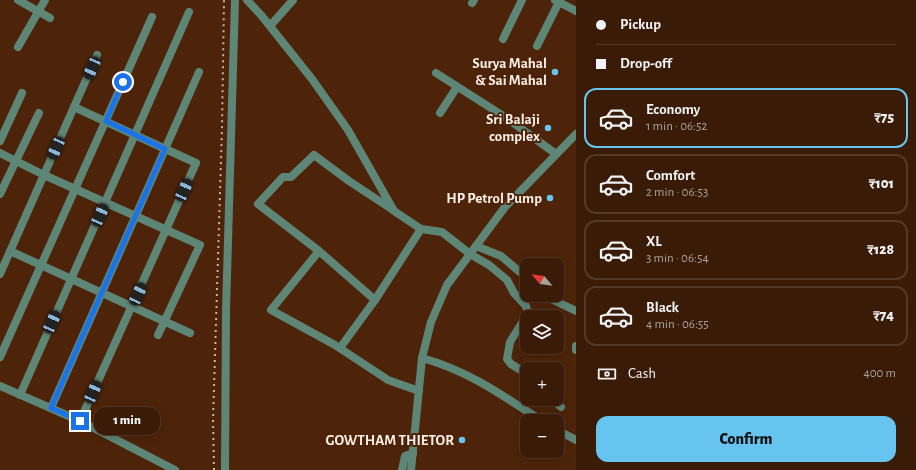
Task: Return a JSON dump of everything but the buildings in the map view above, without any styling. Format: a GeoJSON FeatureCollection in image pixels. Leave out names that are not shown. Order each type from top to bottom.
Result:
{"type":"FeatureCollection","features":[{"type":"Feature","properties":{"kind":"street"},"geometry":{"type":"LineString","coordinates":[[18,0],[50,18]]}},
{"type":"Feature","properties":{"kind":"street"},"geometry":{"type":"LineString","coordinates":[[18,47],[45,0]]}},
{"type":"Feature","properties":{"kind":"street"},"geometry":{"type":"LineString","coordinates":[[225,470],[226,310],[235,0]]}},
{"type":"Feature","properties":{"kind":"street"},"geometry":{"type":"LineString","coordinates":[[247,0],[270,26],[312,79],[348,130],[394,210]]}},
{"type":"Feature","properties":{"kind":"street"},"geometry":{"type":"LineString","coordinates":[[270,26],[293,0]]}},
{"type":"Feature","properties":{"kind":"street"},"geometry":{"type":"LineString","coordinates":[[503,39],[522,0]]}},
{"type":"Feature","properties":{"kind":"street"},"geometry":{"type":"LineString","coordinates":[[537,46],[558,1],[576,11]]}},
{"type":"Feature","properties":{"kind":"street"},"geometry":{"type":"LineString","coordinates":[[20,394],[189,12]]}},
{"type":"Feature","properties":{"kind":"street"},"geometry":{"type":"LineString","coordinates":[[0,357],[152,17]]}},
{"type":"Feature","properties":{"kind":"street"},"geometry":{"type":"LineString","coordinates":[[0,274],[97,55]]}},
{"type":"Feature","properties":{"kind":"street"},"geometry":{"type":"LineString","coordinates":[[51,408],[199,72]]}},
{"type":"Feature","properties":{"kind":"street"},"geometry":{"type":"LineString","coordinates":[[436,73],[508,119],[556,154]]}},
{"type":"Feature","properties":{"kind":"street"},"geometry":{"type":"LineString","coordinates":[[440,112],[458,87]]}},
{"type":"Feature","properties":{"kind":"street"},"geometry":{"type":"LineString","coordinates":[[0,141],[22,93]]}},
{"type":"Feature","properties":{"kind":"street"},"geometry":{"type":"LineString","coordinates":[[74,106],[196,163],[80,421]]}},
{"type":"Feature","properties":{"kind":"street"},"geometry":{"type":"LineString","coordinates":[[0,194],[39,113]]}},
{"type":"Feature","properties":{"kind":"street"},"geometry":{"type":"LineString","coordinates":[[412,470],[422,358],[431,322],[447,285],[505,207],[576,134]]}},
{"type":"Feature","properties":{"kind":"street"},"geometry":{"type":"LineString","coordinates":[[0,153],[44,175],[200,245],[158,335]]}},
{"type":"Feature","properties":{"kind":"street"},"geometry":{"type":"LineString","coordinates":[[375,300],[319,251],[258,204],[283,177],[290,177],[314,155],[349,181],[421,229],[442,232],[470,254],[489,265],[507,280],[514,293],[526,306],[528,313],[510,342],[507,359],[510,364],[520,370]]}},
{"type":"Feature","properties":{"kind":"street"},"geometry":{"type":"LineString","coordinates":[[340,348],[375,300],[421,229]]}},
{"type":"Feature","properties":{"kind":"street"},"geometry":{"type":"LineString","coordinates":[[476,246],[501,256],[520,272]]}},
{"type":"Feature","properties":{"kind":"street"},"geometry":{"type":"LineString","coordinates":[[10,251],[190,333]]}},
{"type":"Feature","properties":{"kind":"street"},"geometry":{"type":"LineString","coordinates":[[319,251],[271,310],[340,348],[388,380],[419,391]]}},
{"type":"Feature","properties":{"kind":"street"},"geometry":{"type":"LineString","coordinates":[[559,302],[576,311]]}},
{"type":"Feature","properties":{"kind":"street"},"geometry":{"type":"LineString","coordinates":[[422,358],[444,364],[484,383],[531,414]]}},
{"type":"Feature","properties":{"kind":"street"},"geometry":{"type":"LineString","coordinates":[[0,386],[80,421],[175,470]]}},
{"type":"Feature","properties":{"kind":"street"},"geometry":{"type":"LineString","coordinates":[[564,434],[576,440]]}},
{"type":"Feature","properties":{"kind":"street"},"geometry":{"type":"LineString","coordinates":[[402,470],[405,456],[413,453]]}},
{"type":"Feature","properties":{"kind":"railway"},"geometry":{"type":"LineString","coordinates":[[214,470],[213,420],[222,128],[224,0]]}},
{"type":"Feature","properties":{"kind":"place","name":"Surya Mahal & Sai Mahal"},"geometry":{"type":"Point","coordinates":[555,72]}},
{"type":"Feature","properties":{"kind":"place","name":"Sri Balaji complex"},"geometry":{"type":"Point","coordinates":[548,128]}},
{"type":"Feature","properties":{"kind":"place","name":"HP Petrol Pump"},"geometry":{"type":"Point","coordinates":[550,198]}},
{"type":"Feature","properties":{"kind":"place","name":"GOWTHAM THIETOR"},"geometry":{"type":"Point","coordinates":[462,440]}},
{"type":"Feature","properties":{"kind":"route"},"geometry":{"type":"LineString","coordinates":[[80,421],[51,408],[165,149],[106,121],[123,82]]}}]}
